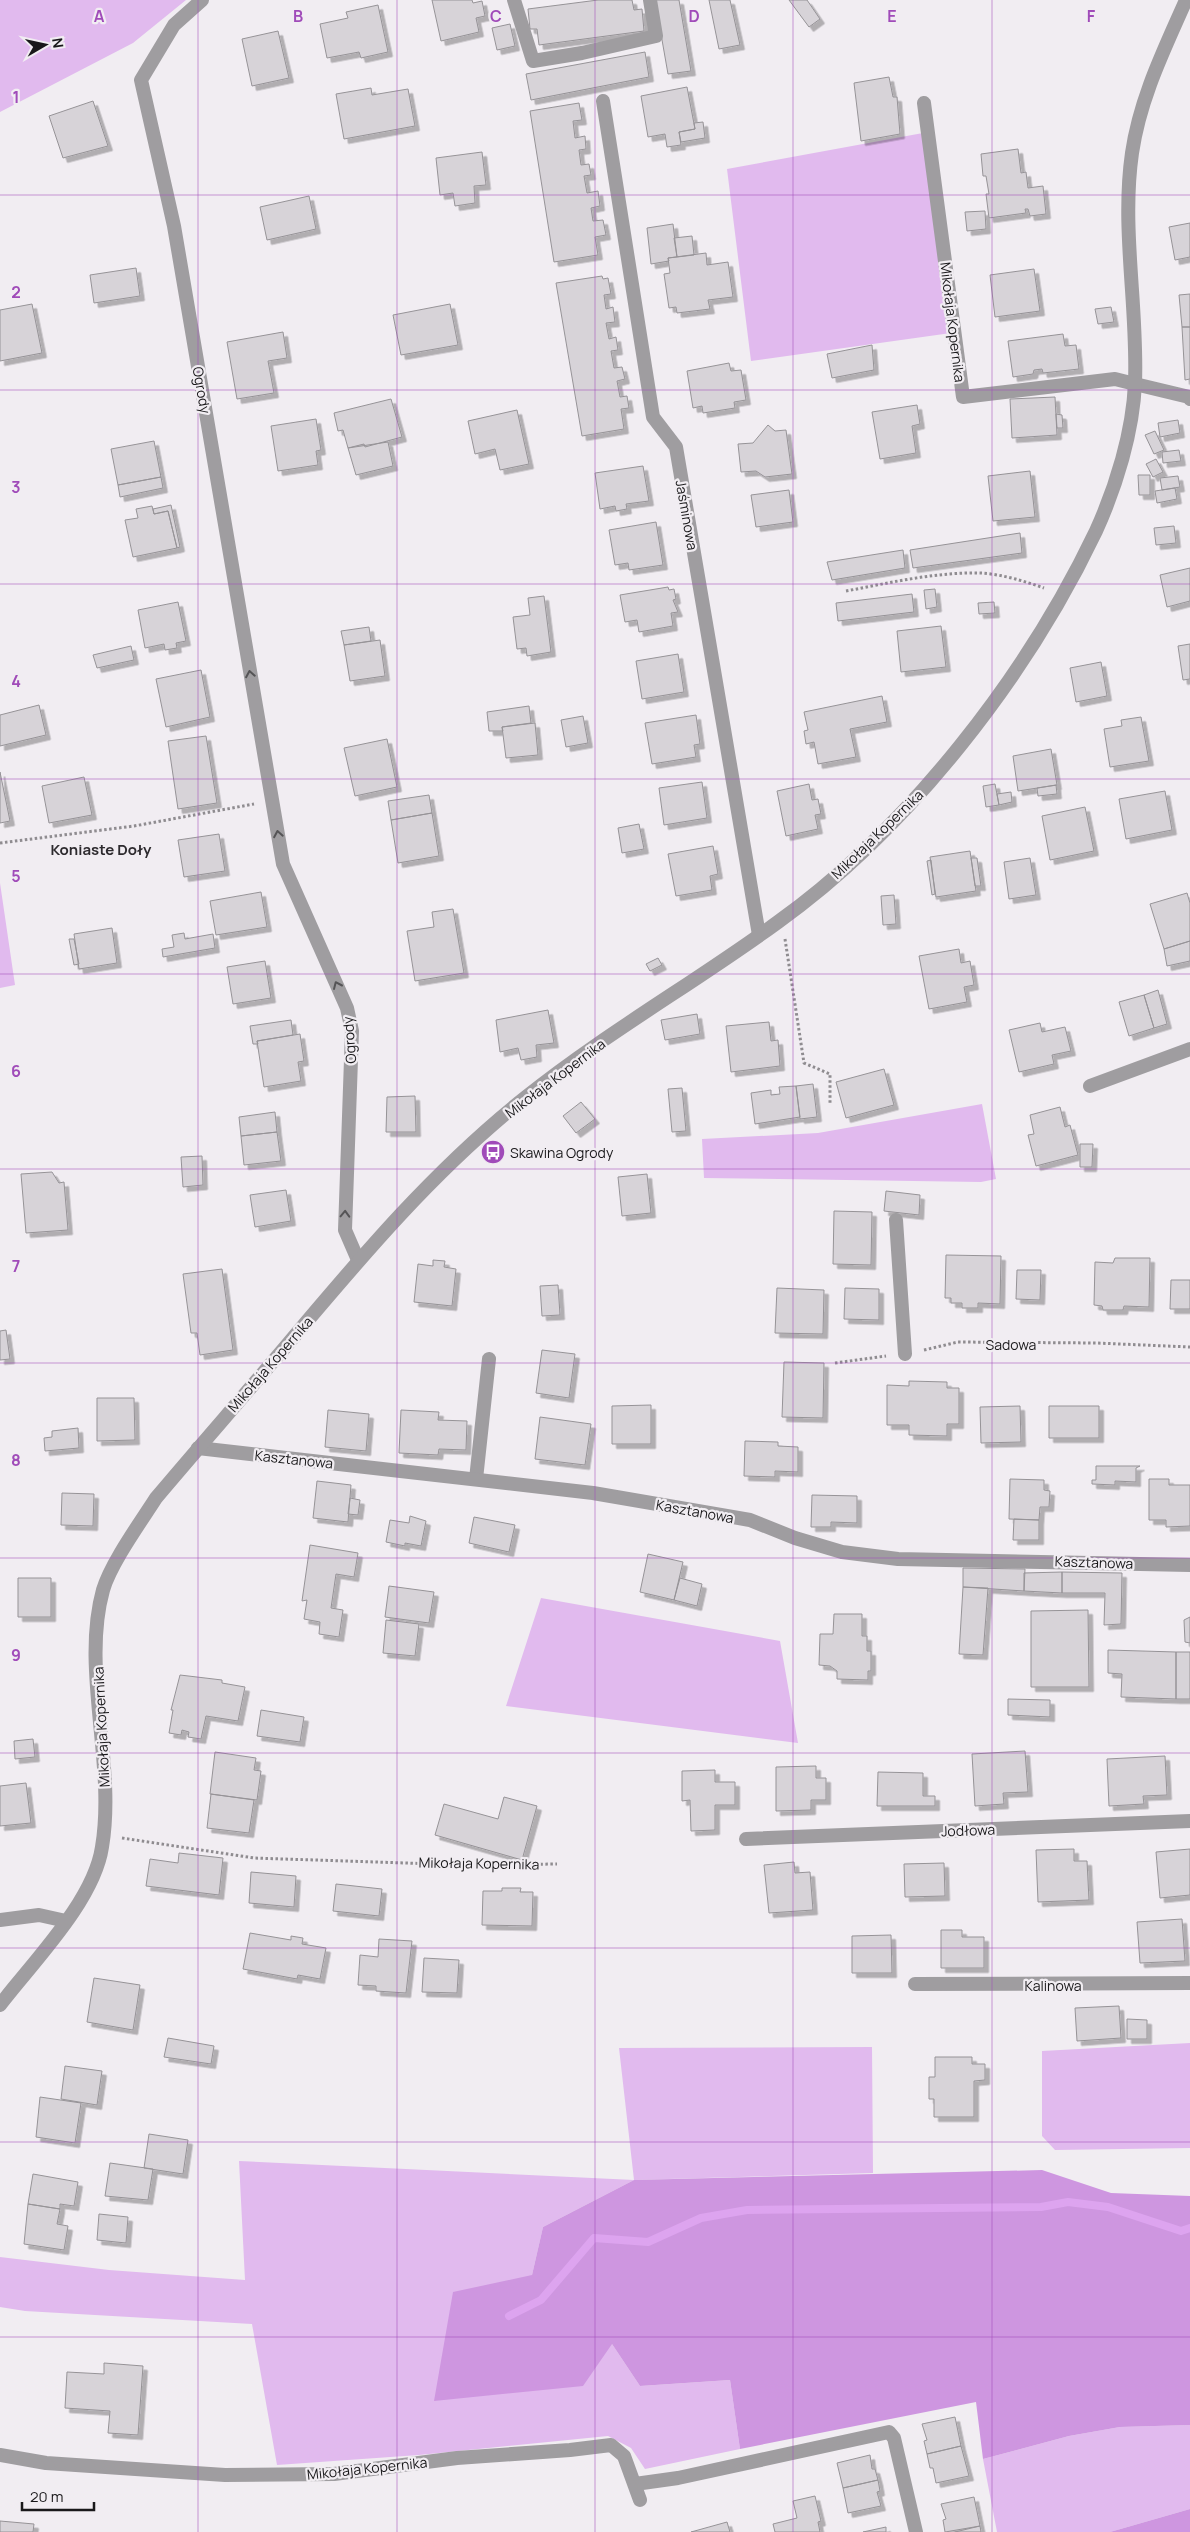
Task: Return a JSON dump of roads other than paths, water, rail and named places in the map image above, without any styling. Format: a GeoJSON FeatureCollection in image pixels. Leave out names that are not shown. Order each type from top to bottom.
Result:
{"type":"FeatureCollection","features":[{"type":"Feature","properties":{"kind":"street","name":"Ogrody"},"geometry":{"type":"LineString","coordinates":[[202,0],[174,25],[141,80],[174,226],[283,864],[347,1008],[352,1030],[345,1230],[358,1260]]}},
{"type":"Feature","properties":{"kind":"street"},"geometry":{"type":"LineString","coordinates":[[514,0],[533,61],[582,53],[656,36],[650,0]]}},
{"type":"Feature","properties":{"kind":"street","name":"Mikołaja Kopernika"},"geometry":{"type":"LineString","coordinates":[[0,2005],[77,1907],[94,1874],[102,1848],[105,1781],[96,1640],[103,1590],[125,1547],[156,1498],[398,1214],[526,1096],[782,920],[849,863],[918,795],[969,733],[1026,655],[1096,530],[1124,449],[1135,384],[1128,210],[1132,154],[1145,92],[1186,0]]}},
{"type":"Feature","properties":{"kind":"street","name":"Jaśminowa"},"geometry":{"type":"LineString","coordinates":[[603,100],[653,417],[676,447],[759,935]]}},
{"type":"Feature","properties":{"kind":"street","name":"Mikołaja Kopernika"},"geometry":{"type":"LineString","coordinates":[[924,103],[962,397],[1115,379],[1135,384]]}},
{"type":"Feature","properties":{"kind":"street"},"geometry":{"type":"LineString","coordinates":[[1135,384],[1189,397],[1190,400]]}},
{"type":"Feature","properties":{"kind":"street"},"geometry":{"type":"LineString","coordinates":[[1174,393],[1190,391]]}},
{"type":"Feature","properties":{"kind":"street"},"geometry":{"type":"LineString","coordinates":[[1090,1086],[1190,1049]]}},
{"type":"Feature","properties":{"kind":"street"},"geometry":{"type":"LineString","coordinates":[[896,1220],[905,1354]]}},
{"type":"Feature","properties":{"kind":"street"},"geometry":{"type":"LineString","coordinates":[[476,1479],[488,1359]]}},
{"type":"Feature","properties":{"kind":"street","name":"Kasztanowa"},"geometry":{"type":"LineString","coordinates":[[198,1448],[593,1493],[750,1520],[795,1538],[842,1552],[898,1559],[1190,1565]]}},
{"type":"Feature","properties":{"kind":"street","name":"Jodłowa"},"geometry":{"type":"LineString","coordinates":[[746,1839],[1190,1821]]}},
{"type":"Feature","properties":{"kind":"street"},"geometry":{"type":"LineString","coordinates":[[0,1920],[39,1915],[66,1921]]}},
{"type":"Feature","properties":{"kind":"street","name":"Kalinowa"},"geometry":{"type":"LineString","coordinates":[[915,1984],[1190,1983]]}},
{"type":"Feature","properties":{"kind":"street"},"geometry":{"type":"LineString","coordinates":[[635,2484],[678,2478],[889,2432],[894,2438],[916,2532]]}},
{"type":"Feature","properties":{"kind":"street","name":"Mikołaja Kopernika"},"geometry":{"type":"LineString","coordinates":[[0,2455],[46,2463],[225,2475],[334,2474],[457,2458],[570,2450],[611,2445],[624,2456],[640,2500]]}},
{"type":"Feature","properties":{"kind":"waterway"},"geometry":{"type":"LineString","coordinates":[[509,2316],[541,2300],[594,2238],[648,2242],[701,2218],[747,2210],[1041,2207],[1068,2202],[1108,2207],[1181,2231],[1190,2228]]}},
{"type":"Feature","properties":{"kind":"place","name":"Skawina Ogrody"},"geometry":{"type":"Point","coordinates":[493,1152]}},
{"type":"Feature","properties":{"kind":"district","name":"Koniaste Doły"},"geometry":{"type":"Point","coordinates":[101,849]}}]}
